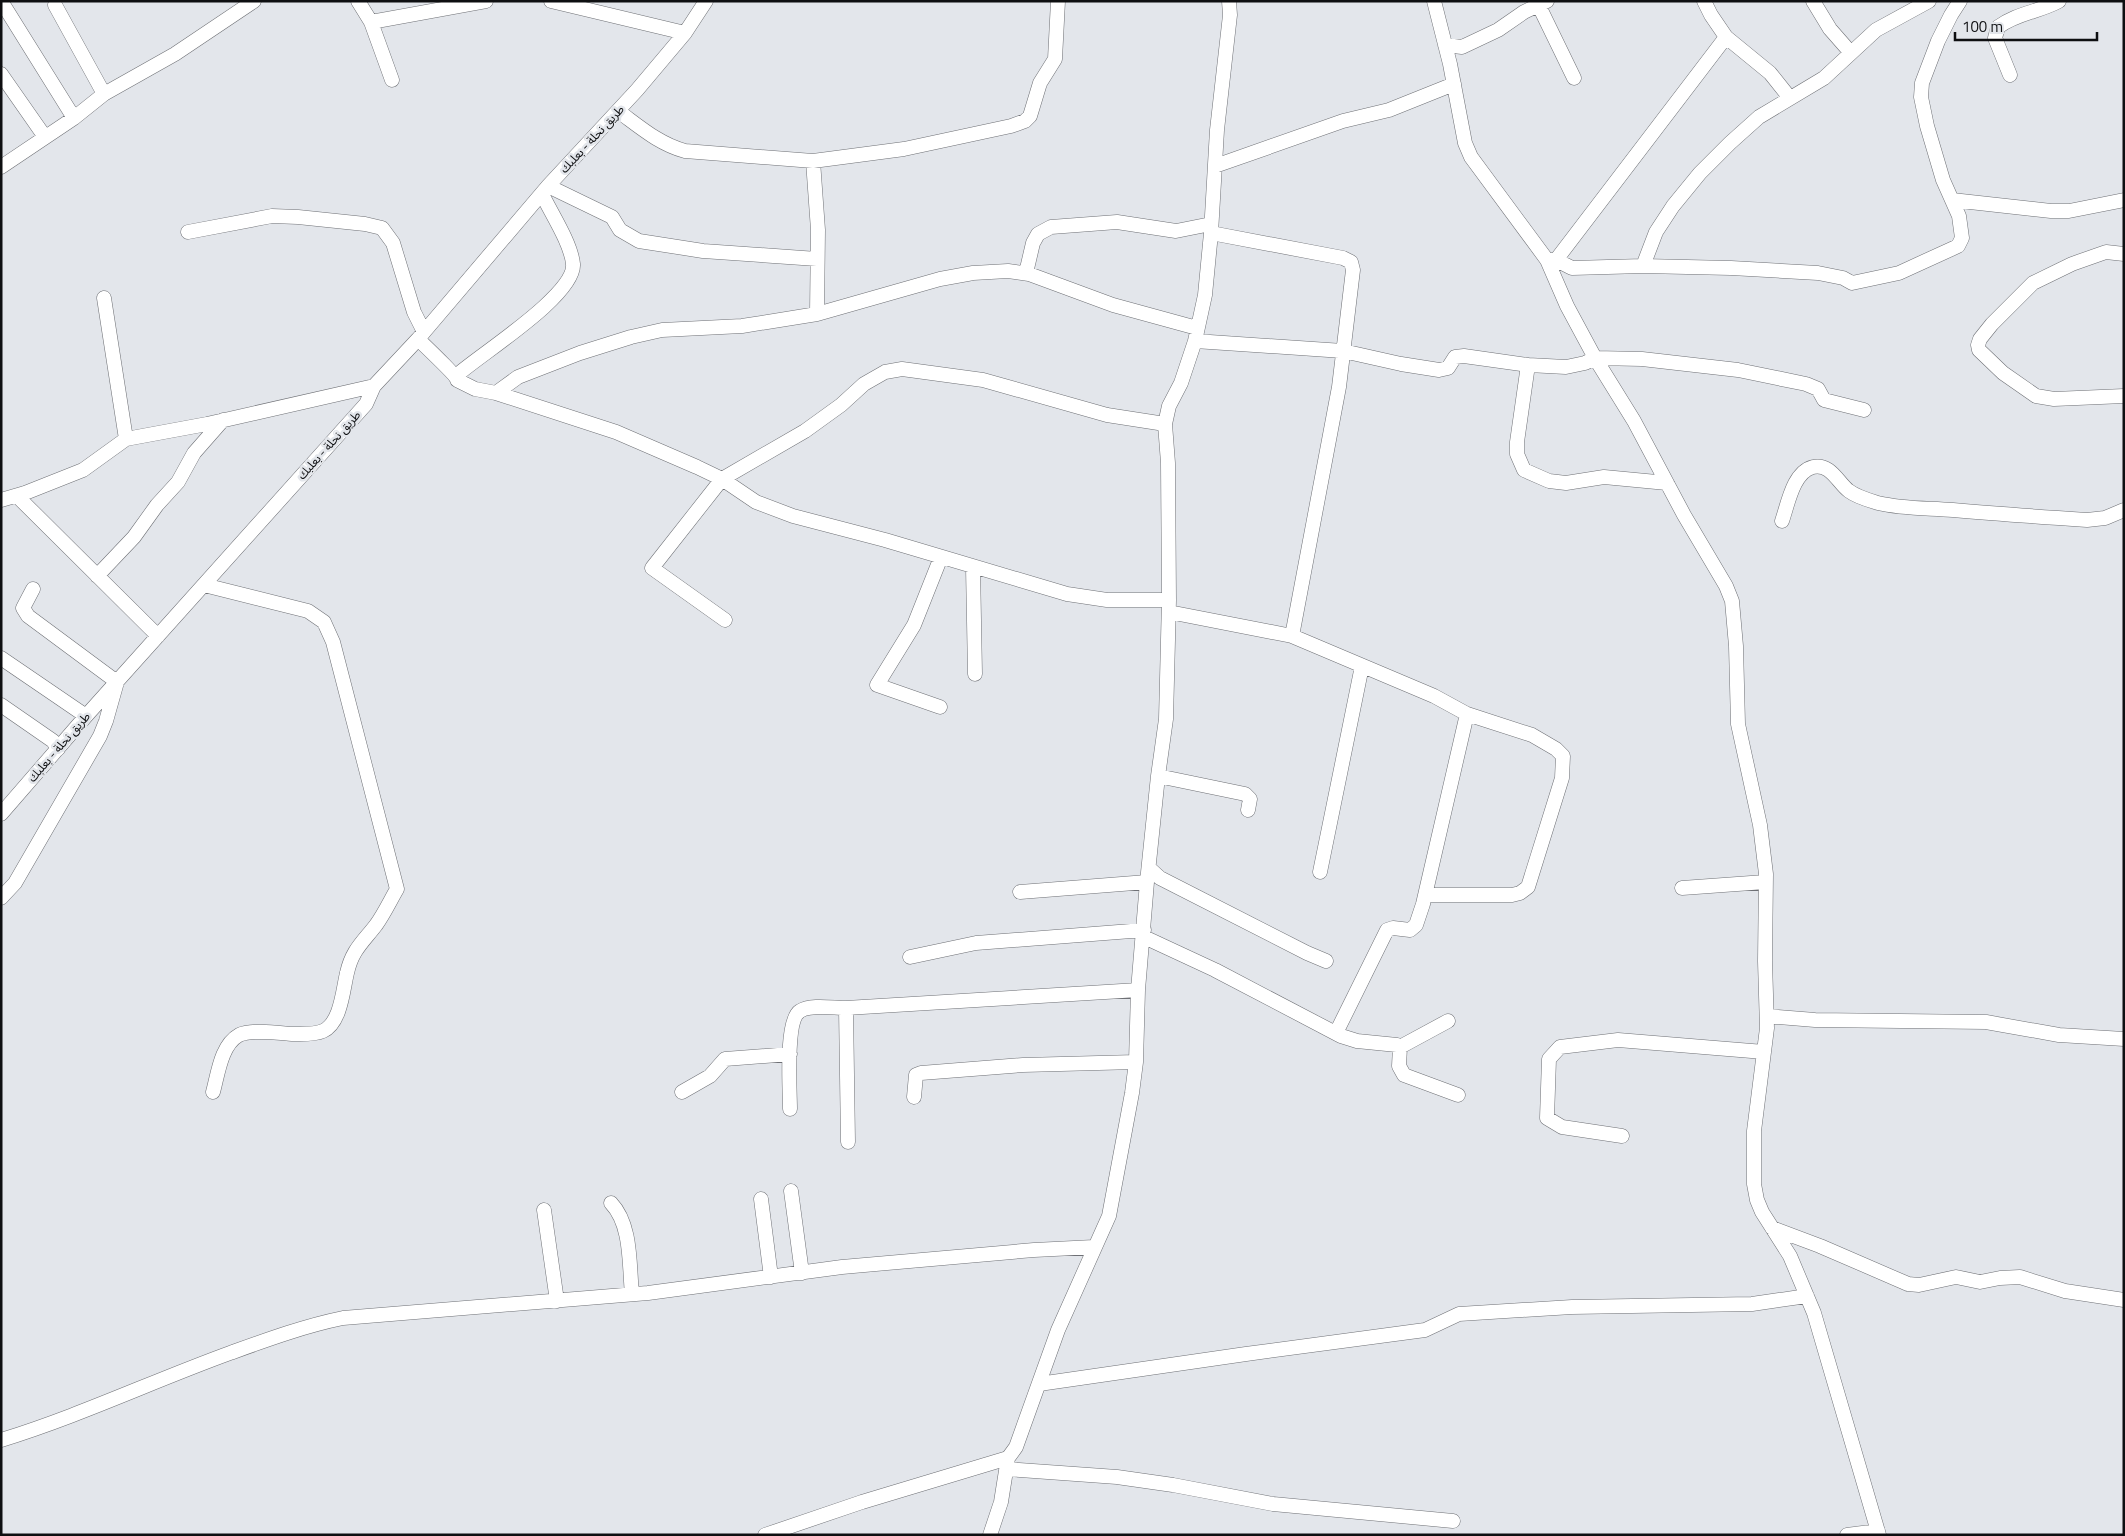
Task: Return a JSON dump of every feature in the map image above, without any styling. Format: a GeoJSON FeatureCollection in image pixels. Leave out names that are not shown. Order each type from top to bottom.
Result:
{"type":"FeatureCollection","features":[{"type":"Feature","properties":{"kind":"street"},"geometry":{"type":"LineString","coordinates":[[2,1],[74,118]]}},
{"type":"Feature","properties":{"kind":"street"},"geometry":{"type":"LineString","coordinates":[[1,167],[74,118],[104,94],[175,54],[254,1]]}},
{"type":"Feature","properties":{"kind":"street"},"geometry":{"type":"LineString","coordinates":[[358,1],[371,22],[392,80]]}},
{"type":"Feature","properties":{"kind":"street"},"geometry":{"type":"LineString","coordinates":[[371,22],[437,6],[486,1]]}},
{"type":"Feature","properties":{"kind":"street"},"geometry":{"type":"LineString","coordinates":[[551,1],[685,33]]}},
{"type":"Feature","properties":{"kind":"street","name":"طريق نحلة - بعلبك"},"geometry":{"type":"LineString","coordinates":[[1,814],[86,716],[366,404],[374,386],[421,335],[545,190],[618,111],[685,33],[706,1]]}},
{"type":"Feature","properties":{"kind":"street"},"geometry":{"type":"LineString","coordinates":[[618,111],[657,141],[677,149],[813,161],[904,149],[1025,121],[1030,116],[1040,83],[1055,58],[1058,1]]}},
{"type":"Feature","properties":{"kind":"street"},"geometry":{"type":"LineString","coordinates":[[990,1535],[1001,1502],[1008,1464],[1016,1447],[1058,1330],[1109,1216],[1136,1062],[1138,990],[1147,882],[1166,719],[1169,606],[1168,463],[1164,424],[1169,406],[1181,382],[1196,334],[1205,295],[1211,228],[1216,130],[1230,15],[1230,1]]}},
{"type":"Feature","properties":{"kind":"street"},"geometry":{"type":"LineString","coordinates":[[1434,1],[1454,84],[1465,143],[1471,157],[1551,260],[1567,306],[1726,586],[1732,601],[1736,646],[1738,724],[1760,825],[1765,882],[1767,1016],[1761,1089],[1754,1131],[1754,1184],[1757,1200],[1790,1256],[1807,1296],[1830,1366],[1879,1533],[1847,1535]]}},
{"type":"Feature","properties":{"kind":"street"},"geometry":{"type":"LineString","coordinates":[[1704,1],[1710,15],[1726,37],[1770,74],[1790,98]]}},
{"type":"Feature","properties":{"kind":"street"},"geometry":{"type":"LineString","coordinates":[[1813,1],[1830,29],[1850,53]]}},
{"type":"Feature","properties":{"kind":"street"},"geometry":{"type":"LineString","coordinates":[[1643,266],[1656,232],[1672,206],[1700,173],[1759,117],[1824,78],[1876,30],[1929,1]]}},
{"type":"Feature","properties":{"kind":"street"},"geometry":{"type":"LineString","coordinates":[[1551,260],[1572,268],[1643,266],[1731,268],[1818,273],[1843,278],[1852,283],[1899,273],[1958,246],[1961,242],[1962,229],[1959,216],[1943,180],[1927,126],[1921,97],[1922,83],[1933,55],[1951,15],[1960,1]]}},
{"type":"Feature","properties":{"kind":"street"},"geometry":{"type":"LineString","coordinates":[[2010,75],[1995,38],[1998,27],[2020,14],[2044,10],[2059,1]]}},
{"type":"Feature","properties":{"kind":"street"},"geometry":{"type":"LineString","coordinates":[[1445,45],[1462,47],[1498,30],[1524,12],[1543,4],[1574,78]]}},
{"type":"Feature","properties":{"kind":"street"},"geometry":{"type":"LineString","coordinates":[[55,5],[104,94]]}},
{"type":"Feature","properties":{"kind":"street"},"geometry":{"type":"LineString","coordinates":[[1551,260],[1726,37]]}},
{"type":"Feature","properties":{"kind":"street"},"geometry":{"type":"LineString","coordinates":[[1,74],[45,137]]}},
{"type":"Feature","properties":{"kind":"street"},"geometry":{"type":"LineString","coordinates":[[1215,166],[1343,121],[1388,110],[1454,84]]}},
{"type":"Feature","properties":{"kind":"street"},"geometry":{"type":"LineString","coordinates":[[813,161],[817,314]]}},
{"type":"Feature","properties":{"kind":"street"},"geometry":{"type":"LineString","coordinates":[[545,190],[612,218],[620,230],[639,240],[703,251],[817,259]]}},
{"type":"Feature","properties":{"kind":"street"},"geometry":{"type":"LineString","coordinates":[[456,376],[472,362],[512,335],[552,299],[570,279],[572,260],[545,190]]}},
{"type":"Feature","properties":{"kind":"street"},"geometry":{"type":"LineString","coordinates":[[1952,200],[2051,211],[2069,211],[2124,200]]}},
{"type":"Feature","properties":{"kind":"street"},"geometry":{"type":"LineString","coordinates":[[188,232],[272,216],[298,216],[365,224],[382,228],[393,243],[421,335],[440,363],[466,386],[496,393],[616,432],[722,479],[756,502],[775,510],[1067,594],[1088,598],[1169,606],[1292,636],[1434,696],[1467,714],[1532,735],[1556,749],[1563,756],[1562,778],[1528,887],[1520,893],[1512,895],[1425,895]]}},
{"type":"Feature","properties":{"kind":"street"},"geometry":{"type":"LineString","coordinates":[[1026,273],[1035,238],[1038,234],[1052,227],[1117,222],[1176,231],[1211,228],[1343,258],[1350,262],[1353,278],[1337,396],[1292,636]]}},
{"type":"Feature","properties":{"kind":"street"},"geometry":{"type":"LineString","coordinates":[[2124,254],[2106,252],[2072,264],[2033,283],[1992,324],[1980,338],[1978,345],[1979,350],[2003,373],[2036,396],[2054,399],[2124,396]]}},
{"type":"Feature","properties":{"kind":"street"},"geometry":{"type":"LineString","coordinates":[[496,393],[518,376],[580,353],[631,337],[662,330],[742,326],[817,314],[940,279],[973,273],[1008,271],[1026,273],[1196,334],[1343,352],[1439,370],[1448,368],[1455,357],[1464,356],[1528,366],[1566,367],[1585,363],[1595,358],[1642,359],[1738,370],[1816,387],[1824,400],[1864,410]]}},
{"type":"Feature","properties":{"kind":"street"},"geometry":{"type":"LineString","coordinates":[[104,298],[126,439]]}},
{"type":"Feature","properties":{"kind":"street"},"geometry":{"type":"LineString","coordinates":[[1528,366],[1517,442],[1517,454],[1524,470],[1537,477],[1558,483],[1604,477],[1667,483]]}},
{"type":"Feature","properties":{"kind":"street"},"geometry":{"type":"LineString","coordinates":[[725,620],[652,568],[722,479],[804,431],[874,377],[902,369],[983,380],[1107,415],[1164,424]]}},
{"type":"Feature","properties":{"kind":"street"},"geometry":{"type":"LineString","coordinates":[[1,500],[17,496],[83,470],[126,439],[223,420],[374,386]]}},
{"type":"Feature","properties":{"kind":"street"},"geometry":{"type":"LineString","coordinates":[[97,576],[128,543],[157,505],[178,482],[194,453],[223,420]]}},
{"type":"Feature","properties":{"kind":"street"},"geometry":{"type":"LineString","coordinates":[[1782,521],[1794,487],[1802,474],[1807,470],[1821,467],[1829,470],[1844,487],[1856,495],[1888,506],[2087,520],[2105,518],[2124,510]]}},
{"type":"Feature","properties":{"kind":"street"},"geometry":{"type":"LineString","coordinates":[[17,496],[158,636]]}},
{"type":"Feature","properties":{"kind":"street"},"geometry":{"type":"LineString","coordinates":[[940,707],[877,685],[914,625],[941,557]]}},
{"type":"Feature","properties":{"kind":"street"},"geometry":{"type":"LineString","coordinates":[[973,567],[975,674]]}},
{"type":"Feature","properties":{"kind":"street"},"geometry":{"type":"LineString","coordinates":[[204,585],[308,611],[324,622],[333,642],[398,889],[376,925],[361,940],[352,956],[342,1001],[331,1024],[323,1031],[305,1034],[254,1032],[240,1034],[230,1042],[223,1056],[213,1092]]}},
{"type":"Feature","properties":{"kind":"street"},"geometry":{"type":"LineString","coordinates":[[1,898],[14,883],[88,758],[106,721],[118,682],[28,616],[23,608],[32,589]]}},
{"type":"Feature","properties":{"kind":"street"},"geometry":{"type":"LineString","coordinates":[[1,658],[86,716]]}},
{"type":"Feature","properties":{"kind":"street"},"geometry":{"type":"LineString","coordinates":[[1320,872],[1362,666]]}},
{"type":"Feature","properties":{"kind":"street"},"geometry":{"type":"LineString","coordinates":[[1,705],[53,741],[58,749]]}},
{"type":"Feature","properties":{"kind":"street"},"geometry":{"type":"LineString","coordinates":[[1336,1033],[1387,930],[1393,928],[1414,929],[1425,895],[1467,714]]}},
{"type":"Feature","properties":{"kind":"street"},"geometry":{"type":"LineString","coordinates":[[1158,776],[1245,794],[1250,799],[1248,810]]}},
{"type":"Feature","properties":{"kind":"street"},"geometry":{"type":"LineString","coordinates":[[1149,868],[1160,878],[1326,961]]}},
{"type":"Feature","properties":{"kind":"street"},"geometry":{"type":"LineString","coordinates":[[1020,892],[1147,882]]}},
{"type":"Feature","properties":{"kind":"street"},"geometry":{"type":"LineString","coordinates":[[1682,888],[1765,882]]}},
{"type":"Feature","properties":{"kind":"street"},"geometry":{"type":"LineString","coordinates":[[910,957],[976,943],[1144,933],[1336,1033],[1356,1041],[1397,1045],[1400,1047]]}},
{"type":"Feature","properties":{"kind":"street"},"geometry":{"type":"LineString","coordinates":[[790,1109],[791,1024],[799,1011],[808,1008],[846,1008],[1138,990]]}},
{"type":"Feature","properties":{"kind":"street"},"geometry":{"type":"LineString","coordinates":[[846,1008],[848,1142]]}},
{"type":"Feature","properties":{"kind":"street"},"geometry":{"type":"LineString","coordinates":[[1767,1016],[1815,1020],[1986,1022],[2059,1035],[2124,1039]]}},
{"type":"Feature","properties":{"kind":"street"},"geometry":{"type":"LineString","coordinates":[[1400,1047],[1448,1021]]}},
{"type":"Feature","properties":{"kind":"street"},"geometry":{"type":"LineString","coordinates":[[1622,1136],[1562,1127],[1548,1118],[1549,1059],[1560,1046],[1618,1040],[1764,1052]]}},
{"type":"Feature","properties":{"kind":"street"},"geometry":{"type":"LineString","coordinates":[[1400,1047],[1399,1066],[1404,1075],[1458,1095]]}},
{"type":"Feature","properties":{"kind":"street"},"geometry":{"type":"LineString","coordinates":[[682,1092],[710,1076],[725,1060],[790,1054]]}},
{"type":"Feature","properties":{"kind":"street"},"geometry":{"type":"LineString","coordinates":[[914,1097],[914,1078],[921,1073],[1023,1065],[1136,1062]]}},
{"type":"Feature","properties":{"kind":"street"},"geometry":{"type":"LineString","coordinates":[[790,1191],[802,1273]]}},
{"type":"Feature","properties":{"kind":"street"},"geometry":{"type":"LineString","coordinates":[[761,1200],[770,1277]]}},
{"type":"Feature","properties":{"kind":"street"},"geometry":{"type":"LineString","coordinates":[[611,1203],[618,1210],[623,1224],[632,1294]]}},
{"type":"Feature","properties":{"kind":"street"},"geometry":{"type":"LineString","coordinates":[[544,1210],[557,1300]]}},
{"type":"Feature","properties":{"kind":"street"},"geometry":{"type":"LineString","coordinates":[[1772,1228],[1820,1246],[1908,1284],[1919,1285],[1956,1277],[1980,1282],[2020,1277],[2065,1291],[2124,1300]]}},
{"type":"Feature","properties":{"kind":"street"},"geometry":{"type":"LineString","coordinates":[[1,1440],[58,1421],[254,1344],[325,1322],[363,1315],[472,1309],[632,1294],[802,1273],[1034,1250],[1094,1246]]}},
{"type":"Feature","properties":{"kind":"street"},"geometry":{"type":"LineString","coordinates":[[1039,1384],[1425,1330],[1460,1314],[1572,1307],[1752,1304],[1807,1296]]}},
{"type":"Feature","properties":{"kind":"street"},"geometry":{"type":"LineString","coordinates":[[764,1535],[862,1502],[1008,1464],[1173,1485],[1273,1504],[1453,1521]]}}]}
